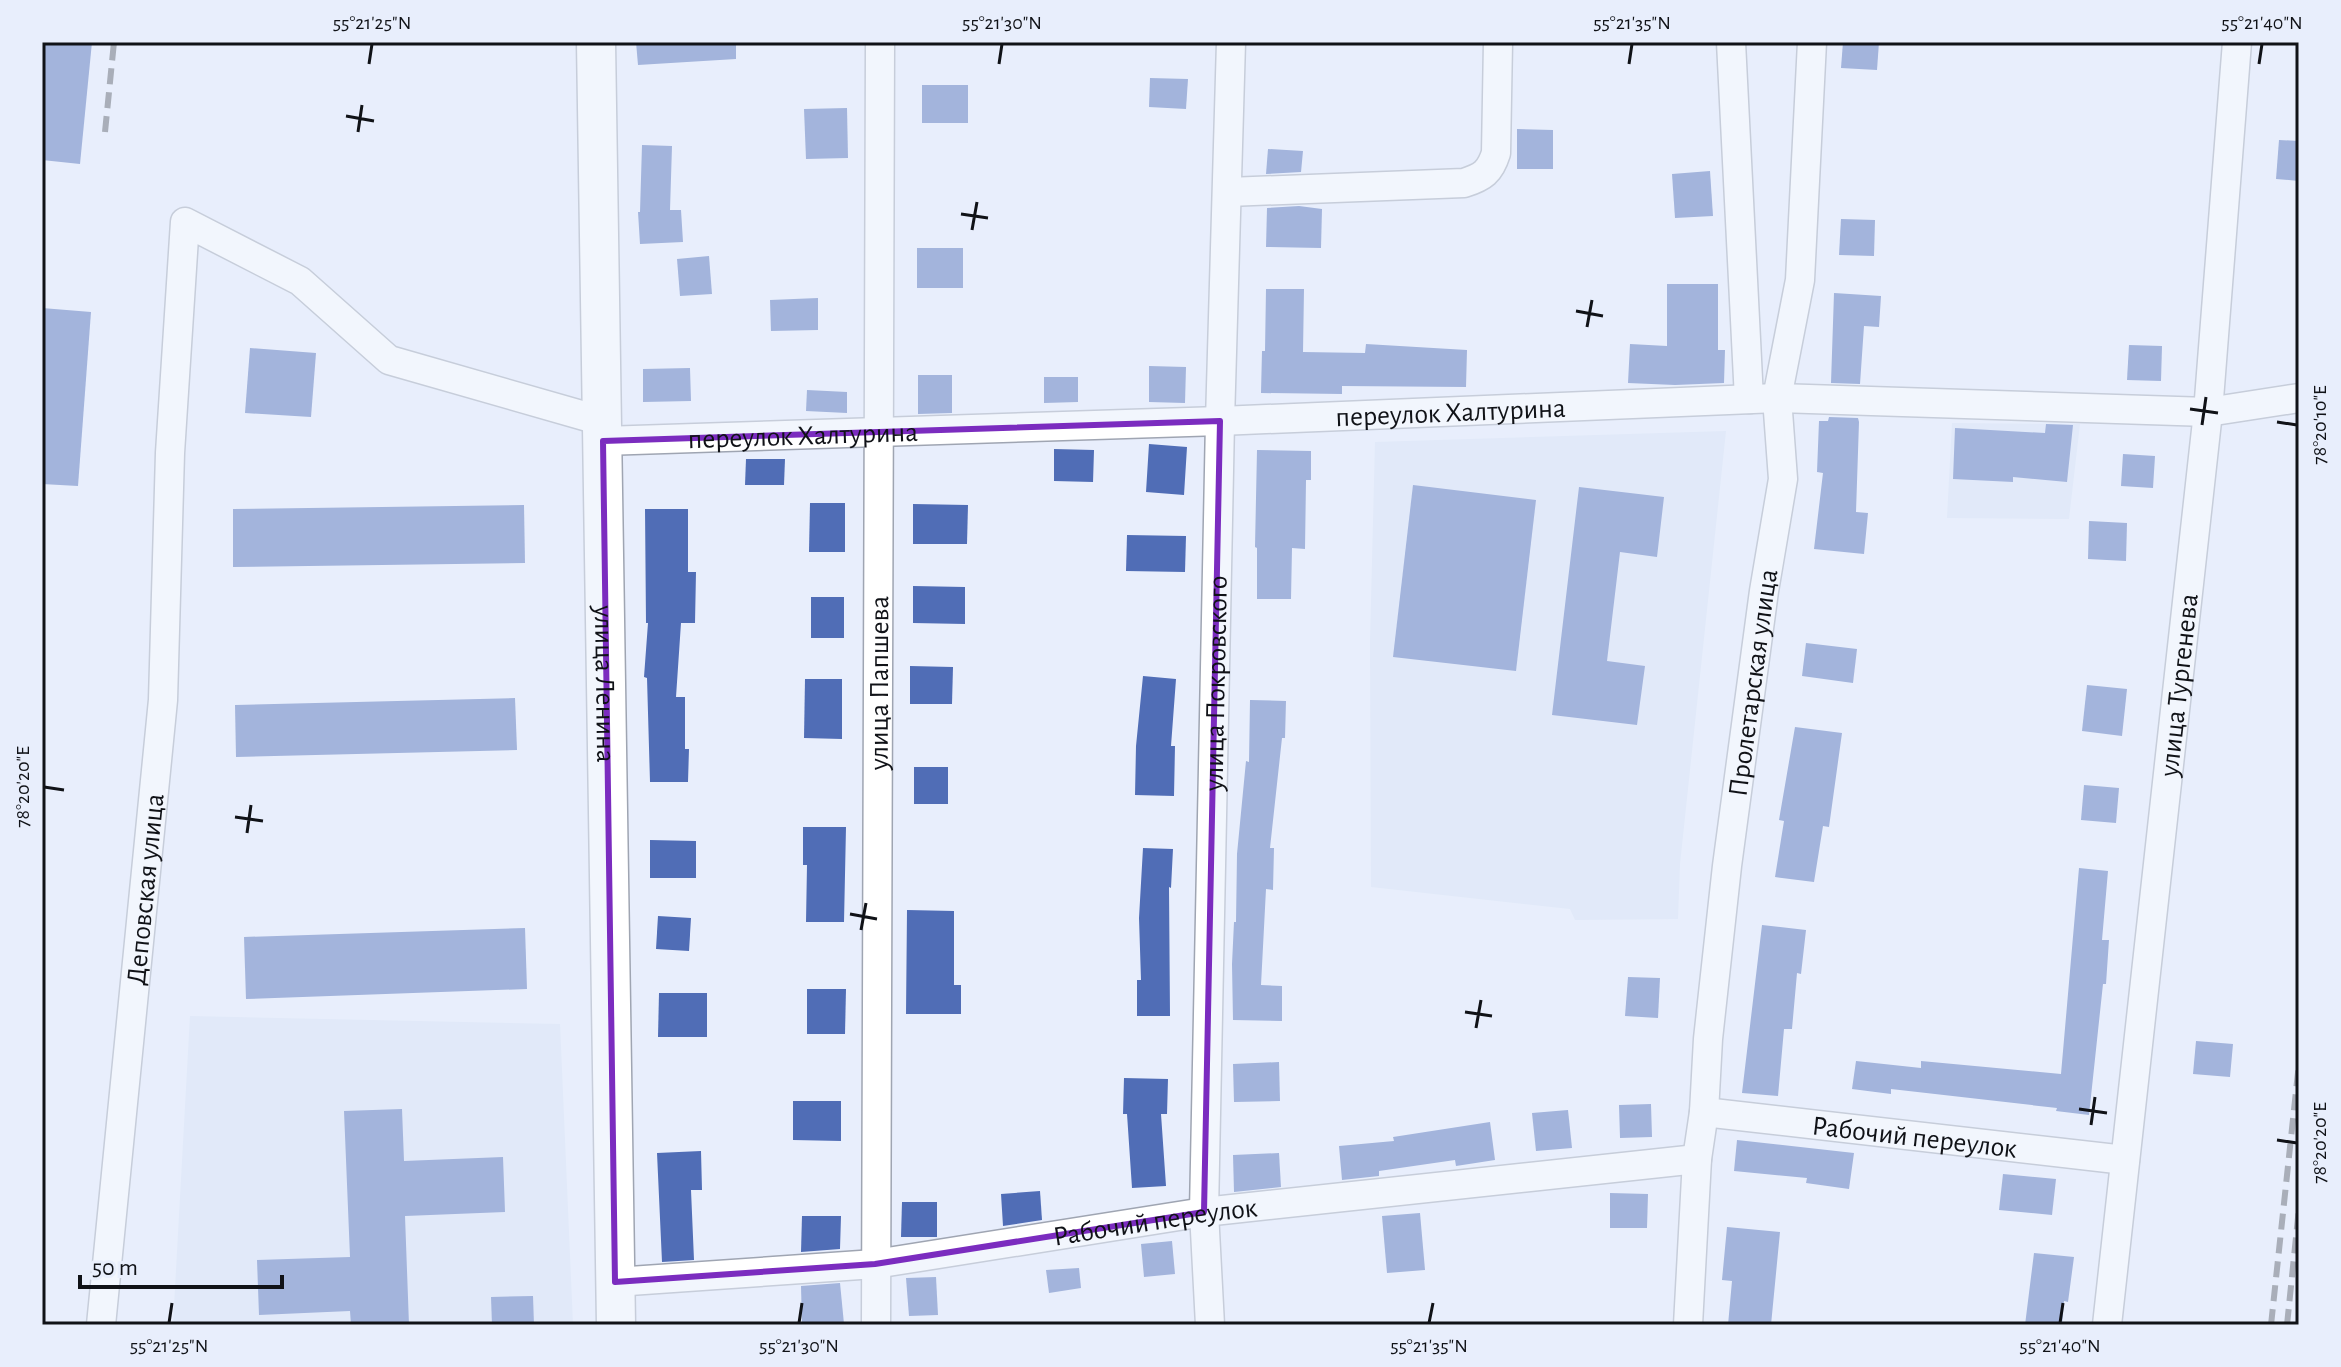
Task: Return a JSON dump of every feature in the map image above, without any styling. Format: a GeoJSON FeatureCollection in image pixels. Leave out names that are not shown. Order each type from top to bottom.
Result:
{"type":"FeatureCollection","features":[{"type":"Feature","properties":{"kind":"main road","name":"улица Ленина"},"geometry":{"type":"LineString","coordinates":[[596,42],[616,1325]]}},
{"type":"Feature","properties":{"kind":"street","name":"улица Папшева"},"geometry":{"type":"LineString","coordinates":[[876,1325],[880,42]]}},
{"type":"Feature","properties":{"kind":"street","name":"улица Покровского"},"geometry":{"type":"LineString","coordinates":[[1210,1325],[1204,1212],[1231,42]]}},
{"type":"Feature","properties":{"kind":"street"},"geometry":{"type":"LineString","coordinates":[[1228,192],[1464,183],[1481,178],[1491,168],[1496,153],[1498,42]]}},
{"type":"Feature","properties":{"kind":"street"},"geometry":{"type":"LineString","coordinates":[[1731,42],[1749,399]]}},
{"type":"Feature","properties":{"kind":"street","name":"Пролетарская улица"},"geometry":{"type":"LineString","coordinates":[[1688,1325],[1697,1159],[1727,866],[1764,591],[1783,479],[1777,398],[1800,280],[1812,42]]}},
{"type":"Feature","properties":{"kind":"street","name":"улица Тургенева"},"geometry":{"type":"LineString","coordinates":[[2107,1325],[2208,412],[2237,42]]}},
{"type":"Feature","properties":{"kind":"street","name":"переулок Халтурина"},"geometry":{"type":"LineString","coordinates":[[170,453],[185,222],[300,281],[389,360],[602,431],[878,431],[1220,421],[1777,398],[2208,412],[2299,398]]}},
{"type":"Feature","properties":{"kind":"street","name":"Деповская улица"},"geometry":{"type":"LineString","coordinates":[[101,1325],[163,700],[170,453]]}},
{"type":"Feature","properties":{"kind":"street","name":"Рабочий переулок"},"geometry":{"type":"LineString","coordinates":[[1704,1112],[2125,1160]]}},
{"type":"Feature","properties":{"kind":"street","name":"Рабочий переулок"},"geometry":{"type":"LineString","coordinates":[[615,1282],[875,1264],[1204,1212],[1697,1159]]}},
{"type":"Feature","properties":{"kind":"highlighted area"},"geometry":{"type":"Polygon","coordinates":[[[1220,421],[1204,1212],[875,1264],[615,1282],[603,441],[1220,421]]]}},
{"type":"Feature","properties":{"kind":"shaded area"},"geometry":{"type":"Polygon","coordinates":[[[1952,423],[2080,424],[2069,519],[1947,518],[1952,423]]]}},
{"type":"Feature","properties":{"kind":"shaded area"},"geometry":{"type":"Polygon","coordinates":[[[1726,431],[1680,864],[1678,919],[1575,920],[1570,909],[1371,887],[1370,642],[1375,442],[1726,431]]]}},
{"type":"Feature","properties":{"kind":"shaded area"},"geometry":{"type":"Polygon","coordinates":[[[190,1016],[560,1024],[573,1325],[173,1325],[190,1016]]]}},
{"type":"Feature","properties":{"kind":"building"},"geometry":{"type":"Polygon","coordinates":[[[42,42],[92,42],[80,164],[42,160],[42,42]]]}},
{"type":"Feature","properties":{"kind":"building"},"geometry":{"type":"Polygon","coordinates":[[[636,42],[736,42],[736,59],[638,65],[636,42]]]}},
{"type":"Feature","properties":{"kind":"building"},"geometry":{"type":"Polygon","coordinates":[[[1843,42],[1879,42],[1877,70],[1841,68],[1843,42]]]}},
{"type":"Feature","properties":{"kind":"building"},"geometry":{"type":"Polygon","coordinates":[[[1150,78],[1188,79],[1186,109],[1149,107],[1150,78]]]}},
{"type":"Feature","properties":{"kind":"building"},"geometry":{"type":"Polygon","coordinates":[[[922,85],[968,85],[968,123],[922,123],[922,85]]]}},
{"type":"Feature","properties":{"kind":"building"},"geometry":{"type":"Polygon","coordinates":[[[847,108],[848,158],[806,159],[804,109],[847,108]]]}},
{"type":"Feature","properties":{"kind":"building"},"geometry":{"type":"Polygon","coordinates":[[[1517,129],[1553,130],[1553,169],[1517,169],[1517,129]]]}},
{"type":"Feature","properties":{"kind":"building"},"geometry":{"type":"Polygon","coordinates":[[[2279,140],[2299,141],[2299,181],[2276,179],[2279,140]]]}},
{"type":"Feature","properties":{"kind":"building"},"geometry":{"type":"Polygon","coordinates":[[[642,145],[672,146],[670,210],[681,210],[683,242],[640,244],[638,212],[642,145]]]}},
{"type":"Feature","properties":{"kind":"building"},"geometry":{"type":"Polygon","coordinates":[[[1268,149],[1303,151],[1301,172],[1266,174],[1268,149]]]}},
{"type":"Feature","properties":{"kind":"building"},"geometry":{"type":"Polygon","coordinates":[[[1710,171],[1713,216],[1675,218],[1672,174],[1710,171]]]}},
{"type":"Feature","properties":{"kind":"building"},"geometry":{"type":"Polygon","coordinates":[[[1299,206],[1322,209],[1321,248],[1266,247],[1267,208],[1299,206]]]}},
{"type":"Feature","properties":{"kind":"building"},"geometry":{"type":"Polygon","coordinates":[[[1841,219],[1875,220],[1874,256],[1839,255],[1841,219]]]}},
{"type":"Feature","properties":{"kind":"building"},"geometry":{"type":"Polygon","coordinates":[[[917,248],[963,248],[963,288],[917,288],[917,248]]]}},
{"type":"Feature","properties":{"kind":"building"},"geometry":{"type":"Polygon","coordinates":[[[709,256],[712,294],[680,296],[677,259],[709,256]]]}},
{"type":"Feature","properties":{"kind":"building"},"geometry":{"type":"Polygon","coordinates":[[[1667,284],[1718,284],[1718,350],[1725,350],[1724,383],[1628,383],[1630,344],[1667,346],[1667,284]]]}},
{"type":"Feature","properties":{"kind":"building"},"geometry":{"type":"Polygon","coordinates":[[[1266,289],[1304,289],[1303,352],[1365,353],[1366,344],[1467,350],[1466,387],[1342,386],[1342,394],[1261,393],[1266,289]]]}},
{"type":"Feature","properties":{"kind":"building"},"geometry":{"type":"Polygon","coordinates":[[[1834,293],[1881,296],[1879,327],[1864,326],[1860,384],[1831,383],[1834,293]]]}},
{"type":"Feature","properties":{"kind":"building"},"geometry":{"type":"Polygon","coordinates":[[[818,298],[818,330],[771,331],[770,300],[818,298]]]}},
{"type":"Feature","properties":{"kind":"building"},"geometry":{"type":"Polygon","coordinates":[[[42,308],[91,312],[78,486],[42,484],[42,308]]]}},
{"type":"Feature","properties":{"kind":"building"},"geometry":{"type":"Polygon","coordinates":[[[2129,345],[2162,346],[2161,381],[2127,380],[2129,345]]]}},
{"type":"Feature","properties":{"kind":"building"},"geometry":{"type":"Polygon","coordinates":[[[250,348],[316,353],[311,417],[245,413],[250,348]]]}},
{"type":"Feature","properties":{"kind":"building"},"geometry":{"type":"Polygon","coordinates":[[[1149,366],[1186,367],[1185,403],[1149,402],[1149,366]]]}},
{"type":"Feature","properties":{"kind":"building"},"geometry":{"type":"Polygon","coordinates":[[[690,368],[691,401],[643,402],[643,369],[690,368]]]}},
{"type":"Feature","properties":{"kind":"building"},"geometry":{"type":"Polygon","coordinates":[[[918,375],[952,375],[952,413],[918,414],[918,375]]]}},
{"type":"Feature","properties":{"kind":"building"},"geometry":{"type":"Polygon","coordinates":[[[1044,377],[1078,377],[1078,402],[1044,403],[1044,377]]]}},
{"type":"Feature","properties":{"kind":"building"},"geometry":{"type":"Polygon","coordinates":[[[807,390],[847,392],[847,413],[806,411],[807,390]]]}},
{"type":"Feature","properties":{"kind":"building"},"geometry":{"type":"Polygon","coordinates":[[[1829,417],[1858,418],[1856,512],[1868,513],[1864,554],[1814,549],[1823,473],[1817,472],[1819,421],[1828,421],[1829,417]]]}},
{"type":"Feature","properties":{"kind":"building"},"geometry":{"type":"Polygon","coordinates":[[[2046,424],[2073,425],[2067,482],[2013,477],[2013,482],[1953,479],[1955,428],[2045,433],[2046,424]]]}},
{"type":"Feature","properties":{"kind":"building"},"geometry":{"type":"Polygon","coordinates":[[[1149,444],[1187,447],[1184,495],[1146,492],[1149,444]]]}},
{"type":"Feature","properties":{"kind":"building"},"geometry":{"type":"Polygon","coordinates":[[[1054,449],[1094,450],[1093,482],[1054,481],[1054,449]]]}},
{"type":"Feature","properties":{"kind":"building"},"geometry":{"type":"Polygon","coordinates":[[[1257,450],[1311,451],[1311,480],[1306,480],[1305,549],[1292,548],[1291,599],[1257,599],[1257,450]]]}},
{"type":"Feature","properties":{"kind":"building"},"geometry":{"type":"Polygon","coordinates":[[[2123,454],[2155,456],[2153,488],[2121,486],[2123,454]]]}},
{"type":"Feature","properties":{"kind":"building"},"geometry":{"type":"Polygon","coordinates":[[[746,459],[785,459],[784,485],[745,485],[746,459]]]}},
{"type":"Feature","properties":{"kind":"building"},"geometry":{"type":"Polygon","coordinates":[[[1413,485],[1536,500],[1516,671],[1393,657],[1413,485]]]}},
{"type":"Feature","properties":{"kind":"building"},"geometry":{"type":"Polygon","coordinates":[[[1579,487],[1664,497],[1657,557],[1620,552],[1607,661],[1645,666],[1637,725],[1552,715],[1579,487]]]}},
{"type":"Feature","properties":{"kind":"building"},"geometry":{"type":"Polygon","coordinates":[[[810,503],[845,503],[845,552],[809,552],[810,503]]]}},
{"type":"Feature","properties":{"kind":"building"},"geometry":{"type":"Polygon","coordinates":[[[913,504],[968,505],[967,544],[913,544],[913,504]]]}},
{"type":"Feature","properties":{"kind":"building"},"geometry":{"type":"Polygon","coordinates":[[[524,505],[525,563],[233,567],[233,509],[524,505]]]}},
{"type":"Feature","properties":{"kind":"building"},"geometry":{"type":"Polygon","coordinates":[[[645,509],[688,509],[688,572],[696,572],[695,623],[681,623],[676,697],[685,697],[688,782],[650,782],[647,678],[644,677],[648,623],[645,509]]]}},
{"type":"Feature","properties":{"kind":"building"},"geometry":{"type":"Polygon","coordinates":[[[2089,521],[2127,523],[2126,561],[2088,559],[2089,521]]]}},
{"type":"Feature","properties":{"kind":"building"},"geometry":{"type":"Polygon","coordinates":[[[1127,535],[1186,536],[1185,572],[1126,571],[1127,535]]]}},
{"type":"Feature","properties":{"kind":"building"},"geometry":{"type":"Polygon","coordinates":[[[913,586],[965,587],[965,624],[913,623],[913,586]]]}},
{"type":"Feature","properties":{"kind":"building"},"geometry":{"type":"Polygon","coordinates":[[[811,597],[844,597],[844,638],[811,638],[811,597]]]}},
{"type":"Feature","properties":{"kind":"building"},"geometry":{"type":"Polygon","coordinates":[[[1806,643],[1857,649],[1853,683],[1802,676],[1806,643]]]}},
{"type":"Feature","properties":{"kind":"building"},"geometry":{"type":"Polygon","coordinates":[[[910,666],[953,667],[952,704],[910,704],[910,666]]]}},
{"type":"Feature","properties":{"kind":"building"},"geometry":{"type":"Polygon","coordinates":[[[1143,676],[1176,679],[1171,746],[1175,746],[1174,796],[1135,795],[1143,676]]]}},
{"type":"Feature","properties":{"kind":"building"},"geometry":{"type":"Polygon","coordinates":[[[805,679],[842,679],[842,739],[804,738],[805,679]]]}},
{"type":"Feature","properties":{"kind":"building"},"geometry":{"type":"Polygon","coordinates":[[[2087,685],[2127,689],[2122,736],[2082,731],[2087,685]]]}},
{"type":"Feature","properties":{"kind":"building"},"geometry":{"type":"Polygon","coordinates":[[[515,698],[517,750],[236,757],[235,705],[515,698]]]}},
{"type":"Feature","properties":{"kind":"building"},"geometry":{"type":"Polygon","coordinates":[[[1250,700],[1286,701],[1285,738],[1282,738],[1270,848],[1274,848],[1273,890],[1266,889],[1261,985],[1282,986],[1282,1021],[1233,1020],[1237,854],[1246,761],[1249,762],[1250,700]]]}},
{"type":"Feature","properties":{"kind":"building"},"geometry":{"type":"Polygon","coordinates":[[[1795,727],[1842,733],[1829,827],[1823,826],[1814,882],[1775,877],[1784,821],[1779,820],[1795,727]]]}},
{"type":"Feature","properties":{"kind":"building"},"geometry":{"type":"Polygon","coordinates":[[[914,767],[948,767],[948,804],[914,804],[914,767]]]}},
{"type":"Feature","properties":{"kind":"building"},"geometry":{"type":"Polygon","coordinates":[[[2084,785],[2119,788],[2116,823],[2081,820],[2084,785]]]}},
{"type":"Feature","properties":{"kind":"building"},"geometry":{"type":"Polygon","coordinates":[[[803,827],[846,827],[844,922],[806,922],[807,865],[803,865],[803,827]]]}},
{"type":"Feature","properties":{"kind":"building"},"geometry":{"type":"Polygon","coordinates":[[[650,840],[696,841],[696,878],[650,878],[650,840]]]}},
{"type":"Feature","properties":{"kind":"building"},"geometry":{"type":"Polygon","coordinates":[[[1143,848],[1173,849],[1169,887],[1170,1016],[1137,1016],[1137,980],[1141,980],[1139,918],[1143,848]]]}},
{"type":"Feature","properties":{"kind":"building"},"geometry":{"type":"Polygon","coordinates":[[[2079,868],[2108,871],[2102,940],[2109,940],[2106,984],[2103,984],[2089,1115],[2056,1111],[2057,1108],[1891,1089],[1891,1094],[1852,1089],[1856,1061],[1921,1068],[1921,1061],[2061,1074],[2079,868]]]}},
{"type":"Feature","properties":{"kind":"building"},"geometry":{"type":"Polygon","coordinates":[[[907,910],[954,911],[954,985],[961,985],[961,1014],[906,1014],[907,910]]]}},
{"type":"Feature","properties":{"kind":"building"},"geometry":{"type":"Polygon","coordinates":[[[658,916],[691,918],[689,951],[656,949],[658,916]]]}},
{"type":"Feature","properties":{"kind":"building"},"geometry":{"type":"Polygon","coordinates":[[[1762,925],[1806,930],[1801,974],[1797,973],[1792,1029],[1784,1029],[1778,1096],[1742,1093],[1762,925]]]}},
{"type":"Feature","properties":{"kind":"building"},"geometry":{"type":"Polygon","coordinates":[[[525,928],[527,989],[246,999],[244,937],[525,928]]]}},
{"type":"Feature","properties":{"kind":"building"},"geometry":{"type":"Polygon","coordinates":[[[1628,977],[1660,978],[1658,1018],[1625,1016],[1628,977]]]}},
{"type":"Feature","properties":{"kind":"building"},"geometry":{"type":"Polygon","coordinates":[[[807,989],[846,989],[845,1034],[807,1034],[807,989]]]}},
{"type":"Feature","properties":{"kind":"building"},"geometry":{"type":"Polygon","coordinates":[[[659,993],[707,993],[707,1037],[658,1037],[659,993]]]}},
{"type":"Feature","properties":{"kind":"building"},"geometry":{"type":"Polygon","coordinates":[[[2196,1041],[2233,1044],[2230,1077],[2193,1074],[2196,1041]]]}},
{"type":"Feature","properties":{"kind":"building"},"geometry":{"type":"Polygon","coordinates":[[[1279,1062],[1280,1101],[1234,1102],[1233,1064],[1279,1062]]]}},
{"type":"Feature","properties":{"kind":"building"},"geometry":{"type":"Polygon","coordinates":[[[1124,1078],[1168,1079],[1167,1114],[1161,1114],[1166,1186],[1132,1188],[1127,1114],[1123,1114],[1124,1078]]]}},
{"type":"Feature","properties":{"kind":"building"},"geometry":{"type":"Polygon","coordinates":[[[793,1101],[841,1101],[841,1141],[793,1140],[793,1101]]]}},
{"type":"Feature","properties":{"kind":"building"},"geometry":{"type":"Polygon","coordinates":[[[1651,1104],[1652,1137],[1620,1138],[1619,1105],[1651,1104]]]}},
{"type":"Feature","properties":{"kind":"building"},"geometry":{"type":"Polygon","coordinates":[[[402,1109],[404,1161],[503,1157],[505,1212],[405,1216],[409,1325],[351,1325],[350,1311],[259,1315],[257,1260],[350,1257],[344,1111],[402,1109]]]}},
{"type":"Feature","properties":{"kind":"building"},"geometry":{"type":"Polygon","coordinates":[[[1568,1110],[1572,1148],[1536,1151],[1532,1113],[1568,1110]]]}},
{"type":"Feature","properties":{"kind":"building"},"geometry":{"type":"Polygon","coordinates":[[[1490,1122],[1495,1160],[1456,1166],[1455,1160],[1379,1171],[1379,1176],[1342,1180],[1339,1146],[1394,1141],[1393,1137],[1490,1122]]]}},
{"type":"Feature","properties":{"kind":"building"},"geometry":{"type":"Polygon","coordinates":[[[1737,1140],[1854,1153],[1849,1189],[1806,1183],[1807,1178],[1734,1171],[1737,1140]]]}},
{"type":"Feature","properties":{"kind":"building"},"geometry":{"type":"Polygon","coordinates":[[[701,1151],[702,1190],[691,1190],[694,1260],[662,1262],[657,1153],[701,1151]]]}},
{"type":"Feature","properties":{"kind":"building"},"geometry":{"type":"Polygon","coordinates":[[[1279,1153],[1281,1187],[1234,1192],[1233,1155],[1279,1153]]]}},
{"type":"Feature","properties":{"kind":"building"},"geometry":{"type":"Polygon","coordinates":[[[2003,1174],[2056,1179],[2052,1215],[1999,1210],[2003,1174]]]}},
{"type":"Feature","properties":{"kind":"building"},"geometry":{"type":"Polygon","coordinates":[[[1040,1191],[1042,1220],[1003,1226],[1001,1194],[1040,1191]]]}},
{"type":"Feature","properties":{"kind":"building"},"geometry":{"type":"Polygon","coordinates":[[[1610,1193],[1648,1194],[1647,1228],[1610,1228],[1610,1193]]]}},
{"type":"Feature","properties":{"kind":"building"},"geometry":{"type":"Polygon","coordinates":[[[902,1202],[937,1202],[937,1237],[901,1237],[902,1202]]]}},
{"type":"Feature","properties":{"kind":"building"},"geometry":{"type":"Polygon","coordinates":[[[1420,1213],[1425,1270],[1387,1273],[1382,1216],[1420,1213]]]}},
{"type":"Feature","properties":{"kind":"building"},"geometry":{"type":"Polygon","coordinates":[[[802,1216],[841,1216],[840,1249],[801,1252],[802,1216]]]}},
{"type":"Feature","properties":{"kind":"building"},"geometry":{"type":"Polygon","coordinates":[[[1727,1227],[1780,1232],[1771,1325],[1728,1325],[1732,1281],[1722,1280],[1727,1227]]]}},
{"type":"Feature","properties":{"kind":"building"},"geometry":{"type":"Polygon","coordinates":[[[1172,1241],[1175,1274],[1144,1277],[1141,1244],[1172,1241]]]}},
{"type":"Feature","properties":{"kind":"building"},"geometry":{"type":"Polygon","coordinates":[[[2034,1253],[2074,1257],[2062,1325],[2025,1325],[2034,1253]]]}},
{"type":"Feature","properties":{"kind":"building"},"geometry":{"type":"Polygon","coordinates":[[[1079,1268],[1081,1288],[1049,1293],[1046,1270],[1079,1268]]]}},
{"type":"Feature","properties":{"kind":"building"},"geometry":{"type":"Polygon","coordinates":[[[936,1277],[938,1315],[909,1316],[906,1278],[936,1277]]]}},
{"type":"Feature","properties":{"kind":"building"},"geometry":{"type":"Polygon","coordinates":[[[840,1283],[844,1324],[802,1325],[801,1286],[840,1283]]]}},
{"type":"Feature","properties":{"kind":"building"},"geometry":{"type":"Polygon","coordinates":[[[533,1296],[534,1325],[492,1325],[491,1297],[533,1296]]]}},
{"type":"Feature","properties":{"kind":"railway"},"geometry":{"type":"LineString","coordinates":[[105,132],[114,42]]}},
{"type":"Feature","properties":{"kind":"railway"},"geometry":{"type":"LineString","coordinates":[[2271,1325],[2299,1063]]}},
{"type":"Feature","properties":{"kind":"railway"},"geometry":{"type":"LineString","coordinates":[[2287,1325],[2299,1208]]}}]}
